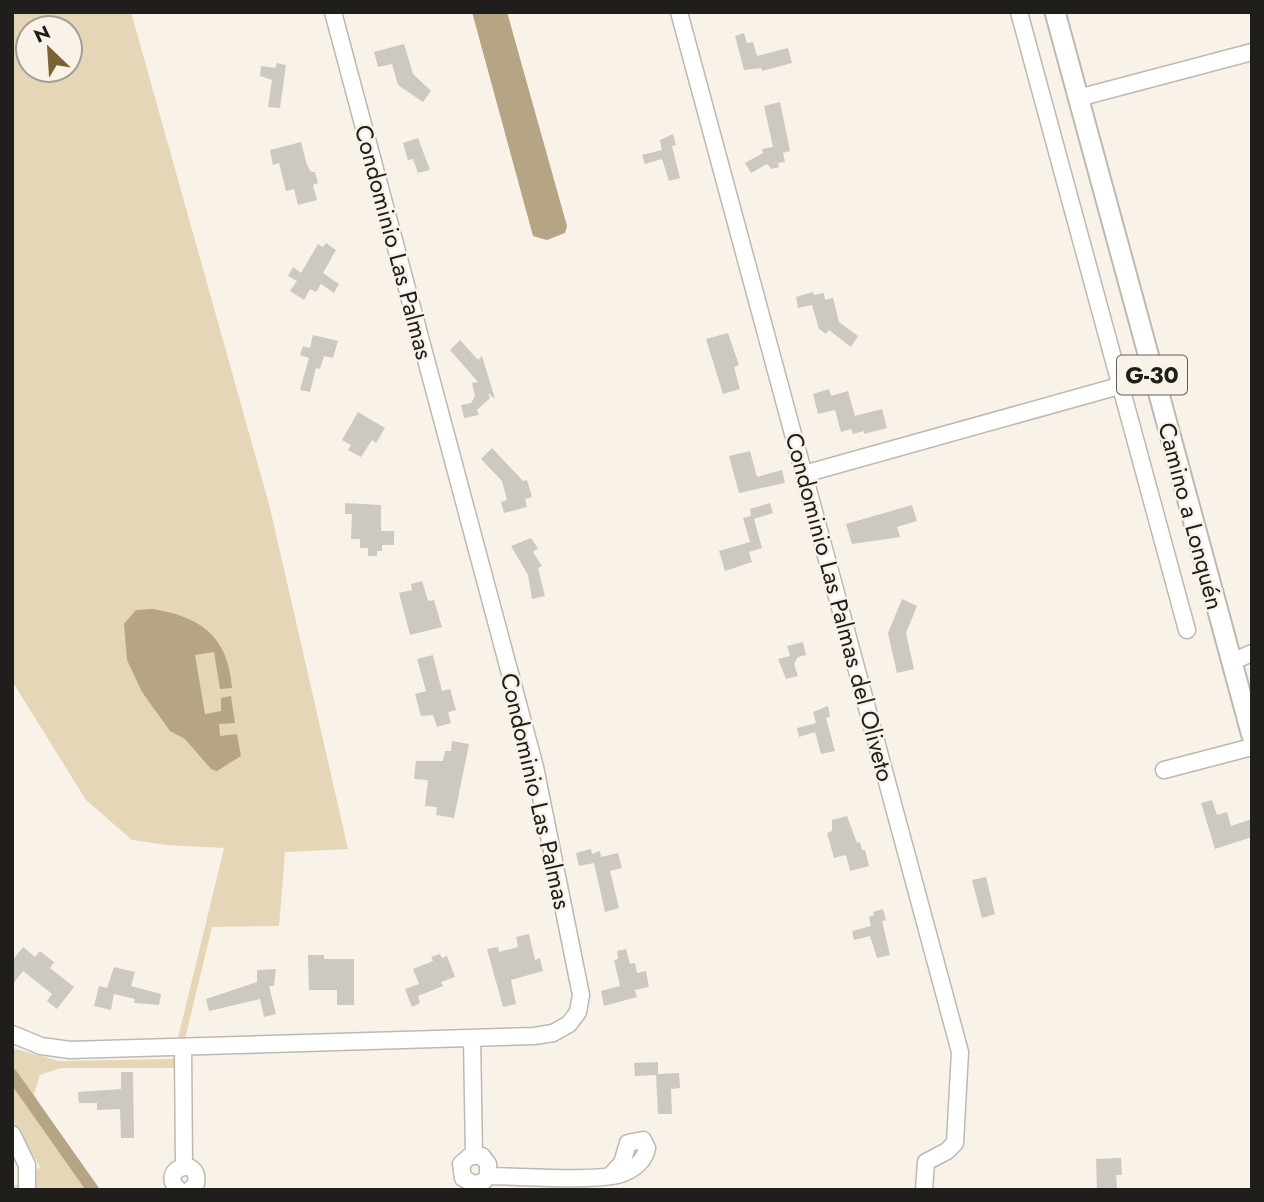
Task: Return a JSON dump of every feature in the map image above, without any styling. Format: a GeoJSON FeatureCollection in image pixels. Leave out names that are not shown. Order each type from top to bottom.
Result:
{"type":"FeatureCollection","features":[{"type":"Feature","properties":{"kind":"main road","name":"Camino a Lonquén"},"geometry":{"type":"LineString","coordinates":[[1055,12],[1252,736]]}},
{"type":"Feature","properties":{"kind":"street","name":"Condominio Las Palmas"},"geometry":{"type":"LineString","coordinates":[[12,1034],[27,1042],[53,1049],[543,1035],[565,1027],[580,1007],[579,973],[558,887],[535,767],[332,12]]}},
{"type":"Feature","properties":{"kind":"street","name":"Condominio Las Palmas del Oliveto"},"geometry":{"type":"LineString","coordinates":[[679,12],[960,1052],[955,1143],[947,1151],[926,1162],[924,1190]]}},
{"type":"Feature","properties":{"kind":"street"},"geometry":{"type":"LineString","coordinates":[[1019,12],[1187,630]]}},
{"type":"Feature","properties":{"kind":"street"},"geometry":{"type":"LineString","coordinates":[[1078,98],[1252,52]]}},
{"type":"Feature","properties":{"kind":"street"},"geometry":{"type":"LineString","coordinates":[[804,474],[1119,386]]}},
{"type":"Feature","properties":{"kind":"street"},"geometry":{"type":"LineString","coordinates":[[1231,662],[1252,653]]}},
{"type":"Feature","properties":{"kind":"street"},"geometry":{"type":"LineString","coordinates":[[1164,770],[1252,747]]}},
{"type":"Feature","properties":{"kind":"street"},"geometry":{"type":"LineString","coordinates":[[472,1038],[474,1155]]}},
{"type":"Feature","properties":{"kind":"street"},"geometry":{"type":"LineString","coordinates":[[183,1047],[184,1166]]}},
{"type":"Feature","properties":{"kind":"street"},"geometry":{"type":"LineString","coordinates":[[12,1134],[27,1165],[27,1190]]}},
{"type":"Feature","properties":{"kind":"street"},"geometry":{"type":"LineString","coordinates":[[474,1155],[487,1162],[488,1176]]}},
{"type":"Feature","properties":{"kind":"street"},"geometry":{"type":"LineString","coordinates":[[474,1155],[462,1162],[462,1176],[469,1183],[476,1184],[488,1176],[610,1176]]}},
{"type":"Feature","properties":{"kind":"street"},"geometry":{"type":"LineString","coordinates":[[179,1190],[173,1183],[172,1175],[176,1169],[184,1166],[192,1168],[197,1175],[196,1184],[190,1190]]}},
{"type":"Feature","properties":{"kind":"shaded area"},"geometry":{"type":"Polygon","coordinates":[[[12,12],[131,12],[270,508],[348,849],[285,852],[279,926],[212,927],[178,1068],[61,1068],[40,1075],[34,1094],[87,1190],[12,1190],[12,1185],[18,1185],[40,1167],[12,1119],[12,1048],[59,1061],[173,1059],[224,848],[132,840],[86,800],[14,684],[12,12]]]}},
{"type":"Feature","properties":{"kind":"shaded area"},"geometry":{"type":"Polygon","coordinates":[[[472,12],[507,12],[567,226],[565,233],[547,240],[533,236],[472,12]]]}},
{"type":"Feature","properties":{"kind":"shaded area"},"geometry":{"type":"Polygon","coordinates":[[[153,609],[185,617],[198,624],[218,642],[225,655],[232,688],[220,689],[214,652],[195,655],[205,714],[221,711],[221,698],[231,696],[235,723],[219,724],[220,736],[237,734],[241,756],[217,771],[211,769],[185,739],[170,731],[142,692],[127,660],[124,624],[136,610],[153,609]]]}},
{"type":"Feature","properties":{"kind":"building"},"geometry":{"type":"Polygon","coordinates":[[[744,33],[747,43],[753,42],[757,56],[788,48],[792,63],[762,71],[761,68],[744,70],[735,36],[744,33]]]}},
{"type":"Feature","properties":{"kind":"building"},"geometry":{"type":"Polygon","coordinates":[[[404,44],[413,74],[431,91],[423,102],[398,85],[392,64],[378,67],[374,52],[404,44]]]}},
{"type":"Feature","properties":{"kind":"building"},"geometry":{"type":"Polygon","coordinates":[[[276,63],[286,65],[280,108],[268,107],[272,80],[260,76],[261,66],[276,68],[276,63]]]}},
{"type":"Feature","properties":{"kind":"building"},"geometry":{"type":"Polygon","coordinates":[[[780,102],[790,151],[783,153],[785,162],[778,163],[779,167],[772,169],[767,164],[751,173],[745,163],[763,153],[762,149],[773,147],[764,106],[780,102]]]}},
{"type":"Feature","properties":{"kind":"building"},"geometry":{"type":"Polygon","coordinates":[[[673,134],[676,145],[672,146],[680,178],[669,181],[662,159],[645,164],[642,155],[662,150],[660,140],[673,134]]]}},
{"type":"Feature","properties":{"kind":"building"},"geometry":{"type":"Polygon","coordinates":[[[418,138],[430,170],[418,173],[413,159],[408,160],[403,143],[418,138]]]}},
{"type":"Feature","properties":{"kind":"building"},"geometry":{"type":"Polygon","coordinates":[[[301,142],[307,165],[311,172],[315,172],[318,183],[313,185],[317,200],[298,205],[294,189],[286,191],[279,163],[273,165],[270,150],[301,142]]]}},
{"type":"Feature","properties":{"kind":"building"},"geometry":{"type":"Polygon","coordinates":[[[326,243],[336,250],[323,273],[339,284],[334,293],[321,284],[316,292],[310,289],[304,300],[290,291],[297,281],[288,276],[293,267],[301,273],[318,244],[323,247],[326,243]]]}},
{"type":"Feature","properties":{"kind":"building"},"geometry":{"type":"Polygon","coordinates":[[[813,292],[814,295],[824,293],[825,300],[833,298],[839,322],[858,336],[851,347],[829,330],[826,334],[819,329],[812,305],[798,308],[796,297],[813,292]]]}},
{"type":"Feature","properties":{"kind":"building"},"geometry":{"type":"Polygon","coordinates":[[[728,333],[739,365],[734,367],[740,389],[723,394],[706,339],[728,333]]]}},
{"type":"Feature","properties":{"kind":"building"},"geometry":{"type":"Polygon","coordinates":[[[313,335],[338,341],[333,358],[324,356],[320,369],[316,368],[310,392],[300,390],[309,358],[300,355],[303,346],[310,348],[313,335]]]}},
{"type":"Feature","properties":{"kind":"building"},"geometry":{"type":"Polygon","coordinates":[[[460,340],[478,360],[482,356],[495,399],[488,393],[490,398],[477,410],[479,415],[464,418],[461,405],[471,403],[475,396],[472,383],[478,382],[450,350],[460,340]]]}},
{"type":"Feature","properties":{"kind":"building"},"geometry":{"type":"Polygon","coordinates":[[[829,389],[831,396],[848,391],[855,416],[882,409],[887,428],[864,434],[864,431],[853,434],[851,429],[841,432],[835,410],[818,414],[813,394],[829,389]]]}},
{"type":"Feature","properties":{"kind":"building"},"geometry":{"type":"Polygon","coordinates":[[[358,412],[385,428],[376,443],[372,440],[361,457],[348,450],[351,445],[342,440],[358,412]]]}},
{"type":"Feature","properties":{"kind":"building"},"geometry":{"type":"Polygon","coordinates":[[[492,448],[523,481],[527,480],[532,497],[525,499],[527,507],[504,513],[501,502],[507,500],[502,481],[481,459],[492,448]]]}},
{"type":"Feature","properties":{"kind":"building"},"geometry":{"type":"Polygon","coordinates":[[[750,451],[757,477],[782,470],[785,483],[739,493],[729,456],[750,451]]]}},
{"type":"Feature","properties":{"kind":"building"},"geometry":{"type":"Polygon","coordinates":[[[345,503],[381,505],[381,531],[394,531],[394,545],[382,545],[382,551],[377,551],[377,556],[368,556],[368,548],[360,548],[360,539],[351,539],[352,514],[345,514],[345,503]]]}},
{"type":"Feature","properties":{"kind":"building"},"geometry":{"type":"Polygon","coordinates":[[[770,503],[773,513],[754,519],[762,548],[749,552],[752,562],[725,571],[719,551],[750,542],[743,518],[751,516],[750,509],[770,503]]]}},
{"type":"Feature","properties":{"kind":"building"},"geometry":{"type":"Polygon","coordinates":[[[912,505],[917,521],[897,527],[900,537],[852,544],[846,524],[912,505]]]}},
{"type":"Feature","properties":{"kind":"building"},"geometry":{"type":"Polygon","coordinates":[[[531,538],[538,548],[533,552],[542,566],[538,568],[545,596],[532,599],[528,575],[511,546],[531,538]]]}},
{"type":"Feature","properties":{"kind":"building"},"geometry":{"type":"Polygon","coordinates":[[[422,581],[428,601],[434,600],[442,627],[410,635],[399,593],[412,590],[411,584],[422,581]]]}},
{"type":"Feature","properties":{"kind":"building"},"geometry":{"type":"Polygon","coordinates":[[[902,599],[917,606],[906,633],[914,669],[897,673],[888,633],[902,599]]]}},
{"type":"Feature","properties":{"kind":"building"},"geometry":{"type":"Polygon","coordinates":[[[803,642],[806,655],[798,657],[794,664],[798,676],[786,679],[778,659],[790,656],[787,646],[803,642]]]}},
{"type":"Feature","properties":{"kind":"building"},"geometry":{"type":"Polygon","coordinates":[[[433,655],[442,691],[450,689],[456,710],[448,712],[451,723],[437,727],[433,715],[421,716],[415,694],[426,691],[417,659],[433,655]]]}},
{"type":"Feature","properties":{"kind":"building"},"geometry":{"type":"Polygon","coordinates":[[[828,706],[830,717],[826,718],[835,751],[821,754],[815,732],[799,737],[797,728],[816,723],[813,712],[828,706]]]}},
{"type":"Feature","properties":{"kind":"building"},"geometry":{"type":"Polygon","coordinates":[[[452,741],[469,744],[454,818],[436,815],[437,807],[425,806],[428,780],[414,779],[416,761],[443,761],[445,751],[451,751],[452,741]]]}},
{"type":"Feature","properties":{"kind":"building"},"geometry":{"type":"Polygon","coordinates":[[[1212,800],[1217,815],[1227,812],[1231,826],[1252,819],[1252,837],[1215,849],[1201,803],[1212,800]]]}},
{"type":"Feature","properties":{"kind":"building"},"geometry":{"type":"Polygon","coordinates":[[[847,816],[857,843],[860,842],[862,850],[865,850],[869,866],[850,871],[846,855],[834,858],[827,833],[832,831],[832,820],[847,816]]]}},
{"type":"Feature","properties":{"kind":"building"},"geometry":{"type":"Polygon","coordinates":[[[591,849],[592,854],[600,851],[601,857],[618,853],[622,868],[610,871],[619,908],[605,912],[594,863],[579,866],[576,853],[591,849]]]}},
{"type":"Feature","properties":{"kind":"building"},"geometry":{"type":"Polygon","coordinates":[[[986,877],[995,914],[982,918],[972,880],[986,877]]]}},
{"type":"Feature","properties":{"kind":"building"},"geometry":{"type":"Polygon","coordinates":[[[883,909],[886,920],[882,921],[890,955],[877,958],[870,936],[854,940],[852,931],[871,926],[869,917],[874,915],[873,912],[883,909]]]}},
{"type":"Feature","properties":{"kind":"building"},"geometry":{"type":"Polygon","coordinates":[[[529,934],[535,960],[540,958],[543,971],[511,980],[516,1004],[503,1007],[487,949],[498,947],[499,952],[518,947],[516,937],[529,934]]]}},
{"type":"Feature","properties":{"kind":"building"},"geometry":{"type":"Polygon","coordinates":[[[23,947],[35,957],[40,951],[54,962],[50,968],[74,987],[57,1009],[47,1001],[52,994],[23,971],[12,985],[12,961],[23,947]]]}},
{"type":"Feature","properties":{"kind":"building"},"geometry":{"type":"Polygon","coordinates":[[[626,949],[630,964],[635,963],[637,973],[646,971],[649,987],[635,990],[637,997],[604,1006],[601,991],[620,986],[614,960],[618,959],[617,951],[626,949]]]}},
{"type":"Feature","properties":{"kind":"building"},"geometry":{"type":"Polygon","coordinates":[[[440,954],[442,958],[447,956],[455,977],[441,982],[443,986],[418,996],[420,1003],[412,1007],[405,989],[419,984],[413,969],[433,961],[431,957],[440,954]]]}},
{"type":"Feature","properties":{"kind":"building"},"geometry":{"type":"Polygon","coordinates":[[[308,955],[324,955],[324,959],[354,959],[354,1005],[337,1005],[337,990],[309,990],[308,955]]]}},
{"type":"Feature","properties":{"kind":"building"},"geometry":{"type":"Polygon","coordinates":[[[114,967],[135,972],[131,986],[161,994],[159,1005],[134,1003],[135,999],[114,994],[111,1010],[94,1006],[99,986],[107,988],[114,967]]]}},
{"type":"Feature","properties":{"kind":"building"},"geometry":{"type":"Polygon","coordinates":[[[276,969],[274,986],[269,986],[276,1014],[264,1017],[260,999],[209,1011],[206,999],[257,982],[257,970],[276,969]]]}},
{"type":"Feature","properties":{"kind":"building"},"geometry":{"type":"Polygon","coordinates":[[[658,1062],[658,1074],[679,1073],[680,1088],[671,1089],[672,1114],[658,1114],[656,1075],[635,1076],[634,1063],[658,1062]]]}},
{"type":"Feature","properties":{"kind":"building"},"geometry":{"type":"Polygon","coordinates":[[[121,1072],[133,1072],[134,1138],[121,1138],[120,1109],[97,1110],[97,1103],[79,1103],[78,1092],[121,1089],[121,1072]]]}},
{"type":"Feature","properties":{"kind":"building"},"geometry":{"type":"Polygon","coordinates":[[[1121,1158],[1122,1175],[1116,1175],[1117,1190],[1097,1190],[1096,1159],[1121,1158]]]}},
{"type":"Feature","properties":{"kind":"waterway"},"geometry":{"type":"LineString","coordinates":[[12,1075],[93,1190]]}}]}
